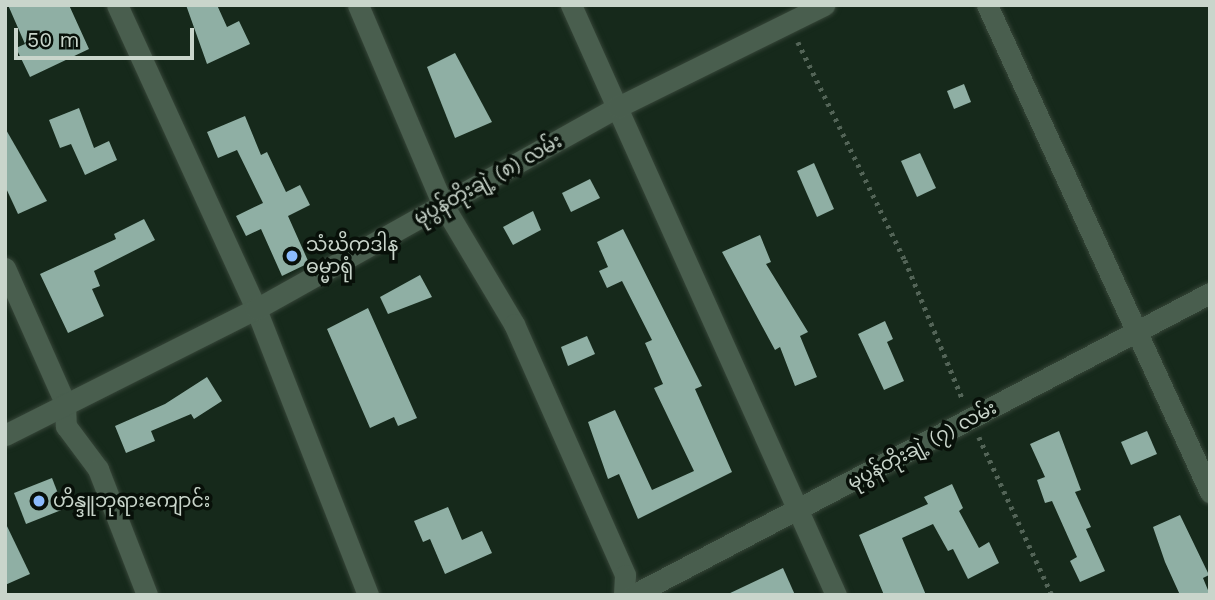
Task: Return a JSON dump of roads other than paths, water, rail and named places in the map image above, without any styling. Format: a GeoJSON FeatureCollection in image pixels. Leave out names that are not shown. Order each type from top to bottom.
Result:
{"type":"FeatureCollection","features":[{"type":"Feature","properties":{"kind":"street"},"geometry":{"type":"LineString","coordinates":[[117,5],[256,309],[368,595]]}},
{"type":"Feature","properties":{"kind":"street"},"geometry":{"type":"LineString","coordinates":[[358,5],[443,205],[514,324],[625,576],[624,595]]}},
{"type":"Feature","properties":{"kind":"street"},"geometry":{"type":"LineString","coordinates":[[571,5],[836,595]]}},
{"type":"Feature","properties":{"kind":"street","name":"မုပွန်တိုးချဲ့ (၈) လမ်း"},"geometry":{"type":"LineString","coordinates":[[5,435],[256,309],[618,107],[824,5]]}},
{"type":"Feature","properties":{"kind":"street"},"geometry":{"type":"LineString","coordinates":[[988,5],[1134,333],[1210,492]]}},
{"type":"Feature","properties":{"kind":"street"},"geometry":{"type":"LineString","coordinates":[[5,268],[65,403],[66,425],[98,469],[146,595]]}},
{"type":"Feature","properties":{"kind":"street","name":"မုပွန်တိုးချဲ့ (၇) လမ်း"},"geometry":{"type":"LineString","coordinates":[[633,595],[1210,293]]}},
{"type":"Feature","properties":{"kind":"place","name":"သံဃိကဒါန ဓမ္မာရုံ"},"geometry":{"type":"Point","coordinates":[292,256]}},
{"type":"Feature","properties":{"kind":"place","name":"ဟိန္ဒူဘုရားကျောင်း"},"geometry":{"type":"Point","coordinates":[39,501]}}]}
